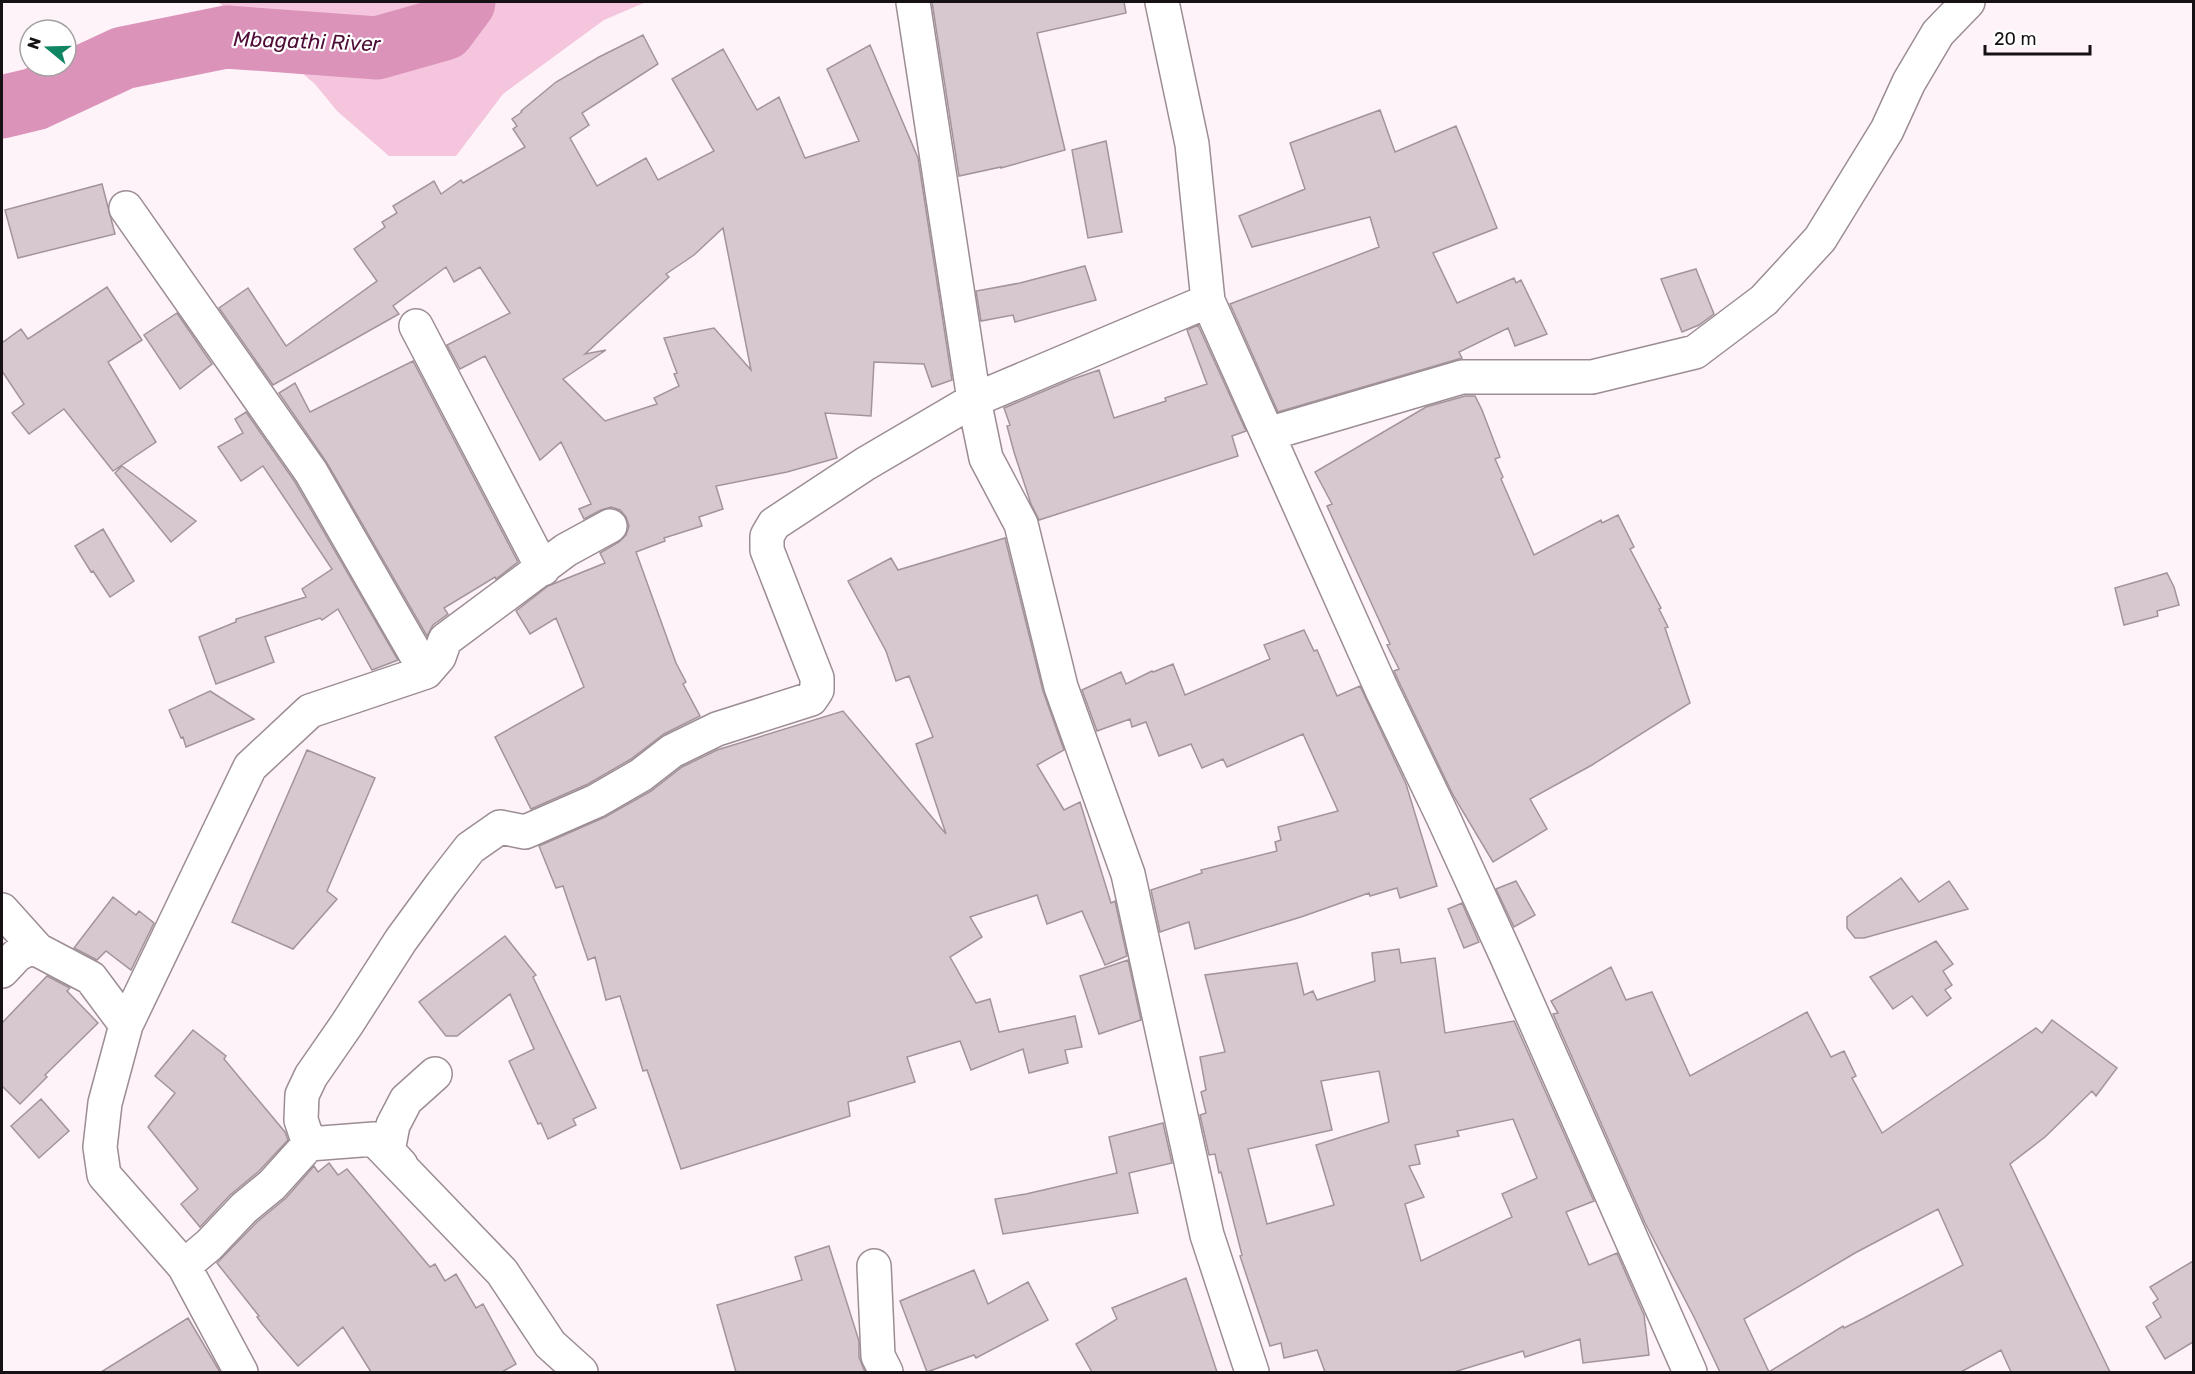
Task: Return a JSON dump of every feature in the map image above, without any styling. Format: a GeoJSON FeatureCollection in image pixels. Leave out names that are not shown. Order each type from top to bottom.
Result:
{"type":"FeatureCollection","features":[{"type":"Feature","properties":{"kind":"street"},"geometry":{"type":"LineString","coordinates":[[913,2],[974,400],[986,458],[1021,524],[1061,687],[1128,874],[1207,1234],[1252,1372]]}},
{"type":"Feature","properties":{"kind":"street"},"geometry":{"type":"LineString","coordinates":[[1162,2],[1192,144],[1208,300],[1382,690],[1506,955],[1690,1372]]}},
{"type":"Feature","properties":{"kind":"street"},"geometry":{"type":"LineString","coordinates":[[1268,434],[1462,377],[1592,377],[1695,352],[1764,300],[1820,239],[1887,130],[1909,82],[1938,33],[1968,2]]}},
{"type":"Feature","properties":{"kind":"street"},"geometry":{"type":"LineString","coordinates":[[126,208],[311,472],[426,672]]}},
{"type":"Feature","properties":{"kind":"street"},"geometry":{"type":"LineString","coordinates":[[309,1144],[301,1120],[302,1095],[311,1076],[401,940],[470,848],[500,827],[525,832],[596,801],[640,775],[672,752],[717,729],[811,699],[817,690],[817,678],[767,550],[767,536],[774,524],[838,482],[974,400],[1208,300]]}},
{"type":"Feature","properties":{"kind":"street"},"geometry":{"type":"LineString","coordinates":[[416,326],[543,569]]}},
{"type":"Feature","properties":{"kind":"street"},"geometry":{"type":"LineString","coordinates":[[240,1372],[184,1266],[104,1175],[99,1147],[105,1102],[126,1025],[250,767],[310,711],[426,672],[439,657],[445,640],[566,550],[610,526]]}},
{"type":"Feature","properties":{"kind":"street"},"geometry":{"type":"LineString","coordinates":[[2,910],[38,950],[91,978],[126,1025]]}},
{"type":"Feature","properties":{"kind":"street"},"geometry":{"type":"LineString","coordinates":[[2,971],[17,955],[28,949],[38,950]]}},
{"type":"Feature","properties":{"kind":"street"},"geometry":{"type":"LineString","coordinates":[[435,1074],[406,1100],[393,1125],[388,1151],[442,1210]]}},
{"type":"Feature","properties":{"kind":"street"},"geometry":{"type":"LineString","coordinates":[[184,1266],[244,1208],[272,1185],[309,1144],[374,1139],[502,1272],[550,1344],[581,1372]]}},
{"type":"Feature","properties":{"kind":"street"},"geometry":{"type":"LineString","coordinates":[[874,1266],[878,1356],[886,1372]]}},
{"type":"Feature","properties":{"kind":"shaded area"},"geometry":{"type":"Polygon","coordinates":[[[218,2],[646,2],[604,20],[503,94],[456,156],[389,156],[337,111],[315,84],[218,2]]]}},
{"type":"Feature","properties":{"kind":"building"},"geometry":{"type":"Polygon","coordinates":[[[932,2],[1124,2],[1126,13],[1037,33],[1065,150],[1001,168],[959,176],[932,2]]]}},
{"type":"Feature","properties":{"kind":"building"},"geometry":{"type":"Polygon","coordinates":[[[643,35],[658,64],[582,113],[589,125],[570,138],[597,186],[646,158],[658,180],[714,151],[672,79],[723,49],[757,110],[779,97],[805,158],[859,141],[827,69],[870,45],[918,158],[952,380],[932,387],[924,364],[874,362],[871,416],[825,413],[837,458],[787,472],[716,486],[723,509],[699,517],[702,526],[664,538],[665,541],[636,552],[676,663],[686,682],[683,684],[700,716],[664,734],[631,759],[588,784],[531,809],[495,737],[584,687],[556,618],[530,634],[516,611],[548,586],[605,563],[600,553],[619,542],[626,535],[629,526],[620,510],[611,507],[584,519],[579,509],[591,504],[561,442],[540,460],[485,356],[460,369],[447,345],[510,313],[480,267],[454,282],[446,267],[393,306],[399,314],[273,385],[219,308],[248,288],[286,346],[377,281],[354,249],[385,227],[382,222],[397,213],[393,206],[434,181],[441,194],[461,180],[463,183],[525,147],[513,129],[517,126],[512,119],[556,82],[643,35]],[[723,228],[694,255],[666,274],[669,277],[585,354],[606,350],[563,379],[605,421],[657,404],[654,398],[679,386],[674,374],[677,373],[664,338],[714,328],[751,370],[723,228]]]}},
{"type":"Feature","properties":{"kind":"building"},"geometry":{"type":"Polygon","coordinates":[[[1380,110],[1395,152],[1456,126],[1472,165],[1497,228],[1433,253],[1457,303],[1514,278],[1516,283],[1521,280],[1547,334],[1515,346],[1508,328],[1459,352],[1462,358],[1278,412],[1230,304],[1379,247],[1370,217],[1252,247],[1239,216],[1305,189],[1290,143],[1380,110]]]}},
{"type":"Feature","properties":{"kind":"building"},"geometry":{"type":"Polygon","coordinates":[[[1106,141],[1122,232],[1088,238],[1072,150],[1106,141]]]}},
{"type":"Feature","properties":{"kind":"building"},"geometry":{"type":"Polygon","coordinates":[[[102,184],[115,234],[18,258],[5,210],[102,184]]]}},
{"type":"Feature","properties":{"kind":"building"},"geometry":{"type":"Polygon","coordinates":[[[1085,266],[1096,300],[1015,322],[1013,315],[981,321],[976,291],[1020,283],[1085,266]]]}},
{"type":"Feature","properties":{"kind":"building"},"geometry":{"type":"Polygon","coordinates":[[[1696,269],[1714,314],[1699,325],[1682,332],[1661,279],[1696,269]]]}},
{"type":"Feature","properties":{"kind":"building"},"geometry":{"type":"Polygon","coordinates":[[[107,287],[142,340],[108,362],[156,442],[113,471],[64,409],[29,434],[12,413],[24,404],[2,371],[2,343],[21,329],[28,339],[107,287]]]}},
{"type":"Feature","properties":{"kind":"building"},"geometry":{"type":"Polygon","coordinates":[[[177,313],[212,364],[180,389],[144,335],[177,313]]]}},
{"type":"Feature","properties":{"kind":"building"},"geometry":{"type":"Polygon","coordinates":[[[1198,325],[1246,431],[1232,436],[1238,456],[1039,520],[1031,504],[1014,452],[1007,426],[1010,425],[1004,408],[1099,370],[1114,418],[1166,401],[1165,398],[1207,384],[1187,330],[1198,325]]]}},
{"type":"Feature","properties":{"kind":"building"},"geometry":{"type":"Polygon","coordinates":[[[413,361],[518,562],[496,579],[495,577],[444,608],[448,614],[433,625],[427,636],[327,463],[279,393],[295,383],[310,412],[413,361]]]}},
{"type":"Feature","properties":{"kind":"building"},"geometry":{"type":"Polygon","coordinates":[[[1465,396],[1475,396],[1482,410],[1500,457],[1495,459],[1503,477],[1501,479],[1534,555],[1601,520],[1602,523],[1618,515],[1634,547],[1630,549],[1661,608],[1659,609],[1668,627],[1665,628],[1690,703],[1592,765],[1530,799],[1547,829],[1493,862],[1453,795],[1399,682],[1394,671],[1399,669],[1387,645],[1390,644],[1327,506],[1332,504],[1315,472],[1426,407],[1465,396]]]}},
{"type":"Feature","properties":{"kind":"building"},"geometry":{"type":"Polygon","coordinates":[[[246,412],[295,482],[398,660],[372,670],[338,609],[322,620],[320,618],[265,637],[274,662],[216,684],[199,637],[236,622],[236,619],[306,597],[302,589],[332,569],[263,466],[241,481],[218,447],[243,433],[235,419],[246,412]]]}},
{"type":"Feature","properties":{"kind":"building"},"geometry":{"type":"Polygon","coordinates":[[[122,466],[196,521],[171,542],[115,473],[122,466]]]}},
{"type":"Feature","properties":{"kind":"building"},"geometry":{"type":"Polygon","coordinates":[[[103,529],[134,581],[110,597],[75,546],[103,529]]]}},
{"type":"Feature","properties":{"kind":"building"},"geometry":{"type":"Polygon","coordinates":[[[1005,538],[1043,691],[1064,750],[1037,765],[1064,810],[1080,802],[1111,903],[1115,901],[1127,956],[1105,965],[1082,911],[1047,924],[1037,895],[970,917],[982,937],[950,957],[976,1003],[990,999],[999,1032],[1075,1016],[1082,1047],[1065,1050],[1068,1063],[1029,1073],[1023,1049],[971,1070],[960,1041],[907,1057],[915,1082],[848,1102],[850,1116],[681,1169],[647,1070],[643,1071],[620,996],[606,1000],[595,957],[588,960],[563,886],[556,888],[539,846],[605,817],[651,791],[682,767],[717,750],[843,711],[946,834],[916,744],[933,737],[909,676],[896,681],[886,651],[848,581],[891,558],[898,570],[1005,538]]]}},
{"type":"Feature","properties":{"kind":"building"},"geometry":{"type":"Polygon","coordinates":[[[2167,573],[2179,605],[2157,611],[2158,616],[2124,625],[2115,588],[2167,573]]]}},
{"type":"Feature","properties":{"kind":"building"},"geometry":{"type":"Polygon","coordinates":[[[1304,630],[1314,651],[1317,650],[1337,696],[1360,686],[1406,784],[1437,886],[1400,898],[1397,888],[1370,896],[1369,893],[1301,917],[1195,949],[1189,922],[1160,932],[1151,890],[1202,873],[1201,870],[1277,851],[1275,842],[1281,840],[1278,827],[1338,811],[1303,734],[1227,767],[1223,759],[1202,768],[1191,744],[1159,756],[1146,722],[1132,727],[1130,719],[1097,731],[1082,690],[1121,672],[1126,684],[1173,664],[1185,695],[1270,659],[1264,645],[1304,630]]]}},
{"type":"Feature","properties":{"kind":"building"},"geometry":{"type":"Polygon","coordinates":[[[210,691],[254,719],[186,747],[169,710],[210,691]]]}},
{"type":"Feature","properties":{"kind":"building"},"geometry":{"type":"Polygon","coordinates":[[[307,750],[375,778],[327,891],[337,899],[293,949],[232,922],[307,750]]]}},
{"type":"Feature","properties":{"kind":"building"},"geometry":{"type":"Polygon","coordinates":[[[1901,878],[1919,902],[1949,881],[1968,909],[1864,938],[1855,938],[1847,928],[1847,917],[1901,878]]]}},
{"type":"Feature","properties":{"kind":"building"},"geometry":{"type":"Polygon","coordinates":[[[1516,881],[1535,915],[1514,927],[1496,889],[1516,881]]]}},
{"type":"Feature","properties":{"kind":"building"},"geometry":{"type":"Polygon","coordinates":[[[113,897],[136,915],[139,911],[154,923],[131,970],[106,951],[97,960],[74,948],[113,897]]]}},
{"type":"Feature","properties":{"kind":"building"},"geometry":{"type":"Polygon","coordinates":[[[1462,903],[1479,942],[1464,948],[1448,909],[1462,903]]]}},
{"type":"Feature","properties":{"kind":"building"},"geometry":{"type":"Polygon","coordinates":[[[505,936],[536,975],[533,977],[596,1108],[573,1119],[576,1125],[548,1139],[541,1123],[538,1124],[509,1061],[534,1049],[510,994],[457,1036],[446,1036],[419,1002],[505,936]]]}},
{"type":"Feature","properties":{"kind":"building"},"geometry":{"type":"Polygon","coordinates":[[[1936,941],[1953,964],[1943,971],[1952,985],[1945,990],[1951,998],[1927,1016],[1912,996],[1893,1009],[1870,977],[1936,941]]]}},
{"type":"Feature","properties":{"kind":"building"},"geometry":{"type":"Polygon","coordinates":[[[1399,949],[1401,963],[1435,958],[1445,1033],[1514,1021],[1594,1201],[1566,1212],[1589,1265],[1617,1253],[1644,1315],[1649,1355],[1583,1363],[1580,1339],[1525,1357],[1523,1351],[1454,1372],[1325,1372],[1317,1350],[1284,1358],[1281,1343],[1270,1346],[1240,1256],[1242,1255],[1221,1172],[1219,1173],[1215,1154],[1209,1155],[1200,1115],[1206,1113],[1201,1092],[1206,1090],[1200,1057],[1225,1052],[1205,975],[1297,963],[1304,995],[1313,991],[1317,1000],[1375,981],[1372,953],[1399,949]],[[1379,1071],[1321,1081],[1332,1130],[1248,1149],[1267,1224],[1334,1205],[1316,1145],[1389,1122],[1379,1071]],[[1513,1119],[1457,1131],[1459,1136],[1415,1145],[1420,1164],[1409,1166],[1424,1197],[1405,1204],[1421,1261],[1512,1217],[1502,1194],[1537,1178],[1513,1119]]]}},
{"type":"Feature","properties":{"kind":"building"},"geometry":{"type":"Polygon","coordinates":[[[1128,960],[1141,1020],[1099,1034],[1080,976],[1128,960]]]}},
{"type":"Feature","properties":{"kind":"building"},"geometry":{"type":"Polygon","coordinates":[[[1611,967],[1626,1000],[1652,992],[1690,1076],[1807,1012],[1831,1057],[1844,1051],[1856,1076],[1852,1078],[1882,1133],[2036,1028],[2042,1033],[2052,1020],[2117,1068],[2096,1096],[2092,1091],[2045,1137],[2010,1164],[2110,1372],[2011,1372],[2001,1350],[1961,1372],[1769,1372],[1720,1372],[1645,1223],[1553,1014],[1558,1013],[1551,1001],[1611,967]],[[1938,1209],[1855,1253],[1744,1319],[1769,1372],[1843,1326],[1844,1328],[1864,1318],[1963,1265],[1938,1209]]]}},
{"type":"Feature","properties":{"kind":"building"},"geometry":{"type":"Polygon","coordinates":[[[47,976],[70,988],[67,991],[98,1023],[45,1075],[47,1077],[20,1104],[2,1086],[2,1023],[47,976]]]}},
{"type":"Feature","properties":{"kind":"building"},"geometry":{"type":"Polygon","coordinates":[[[193,1030],[226,1056],[224,1059],[285,1132],[288,1140],[200,1227],[181,1204],[198,1189],[148,1127],[175,1093],[155,1076],[193,1030]]]}},
{"type":"Feature","properties":{"kind":"building"},"geometry":{"type":"Polygon","coordinates":[[[41,1099],[69,1131],[39,1158],[11,1126],[41,1099]]]}},
{"type":"Feature","properties":{"kind":"building"},"geometry":{"type":"Polygon","coordinates":[[[1163,1123],[1172,1163],[1129,1173],[1138,1213],[1003,1234],[995,1199],[1117,1173],[1109,1137],[1163,1123]]]}},
{"type":"Feature","properties":{"kind":"building"},"geometry":{"type":"Polygon","coordinates":[[[329,1163],[338,1175],[347,1169],[430,1267],[435,1264],[445,1281],[456,1274],[476,1308],[483,1304],[516,1364],[502,1372],[371,1372],[343,1327],[298,1366],[263,1325],[257,1317],[259,1316],[217,1263],[257,1222],[286,1198],[314,1166],[318,1172],[329,1163]]]}},
{"type":"Feature","properties":{"kind":"building"},"geometry":{"type":"Polygon","coordinates":[[[829,1246],[859,1341],[859,1357],[865,1372],[736,1372],[717,1305],[802,1280],[795,1257],[829,1246]]]}},
{"type":"Feature","properties":{"kind":"building"},"geometry":{"type":"Polygon","coordinates":[[[2193,1261],[2193,1342],[2165,1359],[2146,1327],[2161,1317],[2153,1303],[2158,1299],[2150,1287],[2193,1261]]]}},
{"type":"Feature","properties":{"kind":"building"},"geometry":{"type":"Polygon","coordinates":[[[974,1270],[988,1304],[1028,1282],[1048,1320],[976,1358],[974,1355],[927,1372],[900,1301],[974,1270]]]}},
{"type":"Feature","properties":{"kind":"building"},"geometry":{"type":"Polygon","coordinates":[[[1186,1278],[1217,1372],[1092,1372],[1076,1344],[1117,1319],[1112,1308],[1186,1278]]]}},
{"type":"Feature","properties":{"kind":"building"},"geometry":{"type":"Polygon","coordinates":[[[188,1318],[220,1372],[101,1372],[188,1318]]]}},
{"type":"Feature","properties":{"kind":"waterway","name":"Mbagathi River"},"geometry":{"type":"LineString","coordinates":[[2,107],[35,99],[123,58],[226,37],[377,48],[444,29],[464,2]]}}]}
